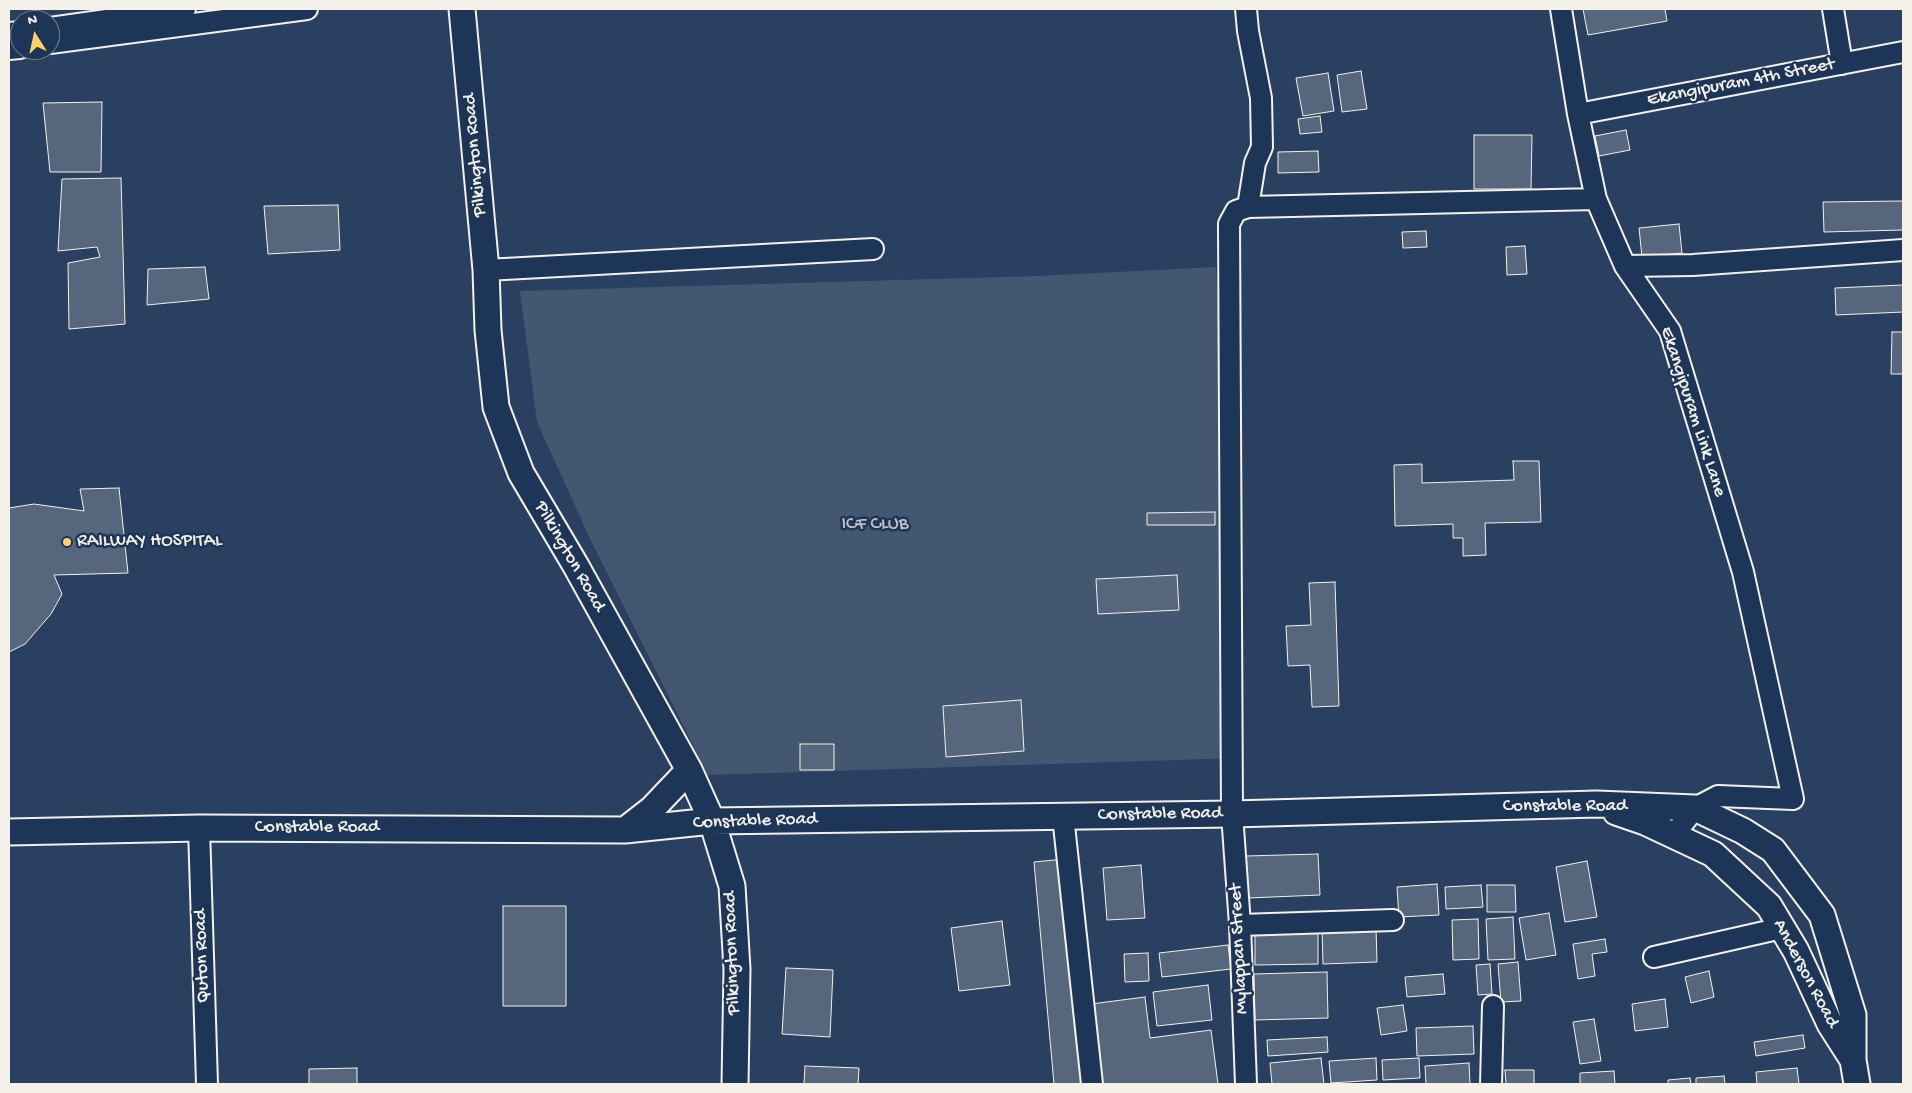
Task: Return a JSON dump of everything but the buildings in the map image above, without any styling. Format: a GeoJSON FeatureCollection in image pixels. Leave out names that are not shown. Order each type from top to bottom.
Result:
{"type":"FeatureCollection","features":[{"type":"Feature","properties":{"kind":"street"},"geometry":{"type":"LineString","coordinates":[[60,21],[185,9]]}},
{"type":"Feature","properties":{"kind":"street"},"geometry":{"type":"LineString","coordinates":[[60,42],[307,9]]}},
{"type":"Feature","properties":{"kind":"street","name":"Pilkington Road"},"geometry":{"type":"LineString","coordinates":[[462,9],[486,270],[488,330],[496,407],[520,473],[576,566],[689,770],[712,822],[732,886],[737,969],[735,1084]]}},
{"type":"Feature","properties":{"kind":"street"},"geometry":{"type":"LineString","coordinates":[[1246,9],[1248,31],[1261,98],[1262,147],[1255,163],[1248,207],[1596,199]]}},
{"type":"Feature","properties":{"kind":"street","name":"Ekangipuram Link Lane"},"geometry":{"type":"LineString","coordinates":[[1561,9],[1578,114],[1596,199],[1625,266],[1670,331],[1743,572],[1793,798]]}},
{"type":"Feature","properties":{"kind":"street"},"geometry":{"type":"LineString","coordinates":[[1833,9],[1842,64]]}},
{"type":"Feature","properties":{"kind":"street","name":"Ekangipuram 4th Street"},"geometry":{"type":"LineString","coordinates":[[1578,114],[1903,52]]}},
{"type":"Feature","properties":{"kind":"street","name":"Mylappan Street"},"geometry":{"type":"LineString","coordinates":[[1246,1084],[1240,925],[1232,814],[1229,224],[1236,211],[1248,207]]}},
{"type":"Feature","properties":{"kind":"street"},"geometry":{"type":"LineString","coordinates":[[486,270],[872,249]]}},
{"type":"Feature","properties":{"kind":"street"},"geometry":{"type":"LineString","coordinates":[[1625,266],[1693,265],[1903,250]]}},
{"type":"Feature","properties":{"kind":"street"},"geometry":{"type":"LineString","coordinates":[[625,830],[652,809],[689,770]]}},
{"type":"Feature","properties":{"kind":"street","name":"Constable Road"},"geometry":{"type":"LineString","coordinates":[[1673,836],[1695,808],[1718,796],[1793,798]]}},
{"type":"Feature","properties":{"kind":"street","name":"Constable Road"},"geometry":{"type":"LineString","coordinates":[[9,832],[199,828],[625,830],[712,822],[1232,814],[1597,804],[1695,808],[1743,831],[1773,850],[1822,915]]}},
{"type":"Feature","properties":{"kind":"street","name":"Anderson Road"},"geometry":{"type":"LineString","coordinates":[[1597,804],[1645,822],[1712,854],[1768,906],[1796,951],[1830,1024],[1853,1060]]}},
{"type":"Feature","properties":{"kind":"street"},"geometry":{"type":"LineString","coordinates":[[1063,816],[1092,1084]]}},
{"type":"Feature","properties":{"kind":"street","name":"Quton Road"},"geometry":{"type":"LineString","coordinates":[[199,828],[207,1084]]}},
{"type":"Feature","properties":{"kind":"street","name":"Anderson Road"},"geometry":{"type":"LineString","coordinates":[[1822,915],[1853,1016],[1853,1060],[1857,1084]]}},
{"type":"Feature","properties":{"kind":"street"},"geometry":{"type":"LineString","coordinates":[[1240,925],[1393,920]]}},
{"type":"Feature","properties":{"kind":"street"},"geometry":{"type":"LineString","coordinates":[[1654,957],[1782,928]]}},
{"type":"Feature","properties":{"kind":"street"},"geometry":{"type":"LineString","coordinates":[[1491,1084],[1493,1006]]}},
{"type":"Feature","properties":{"kind":"green space","name":"ICF CLUB"},"geometry":{"type":"Polygon","coordinates":[[[1216,267],[1238,758],[708,775],[592,543],[537,422],[520,291],[1038,276],[1216,267]]]}},
{"type":"Feature","properties":{"kind":"place","name":"RAILWAY HOSPITAL"},"geometry":{"type":"Point","coordinates":[67,542]}}]}
